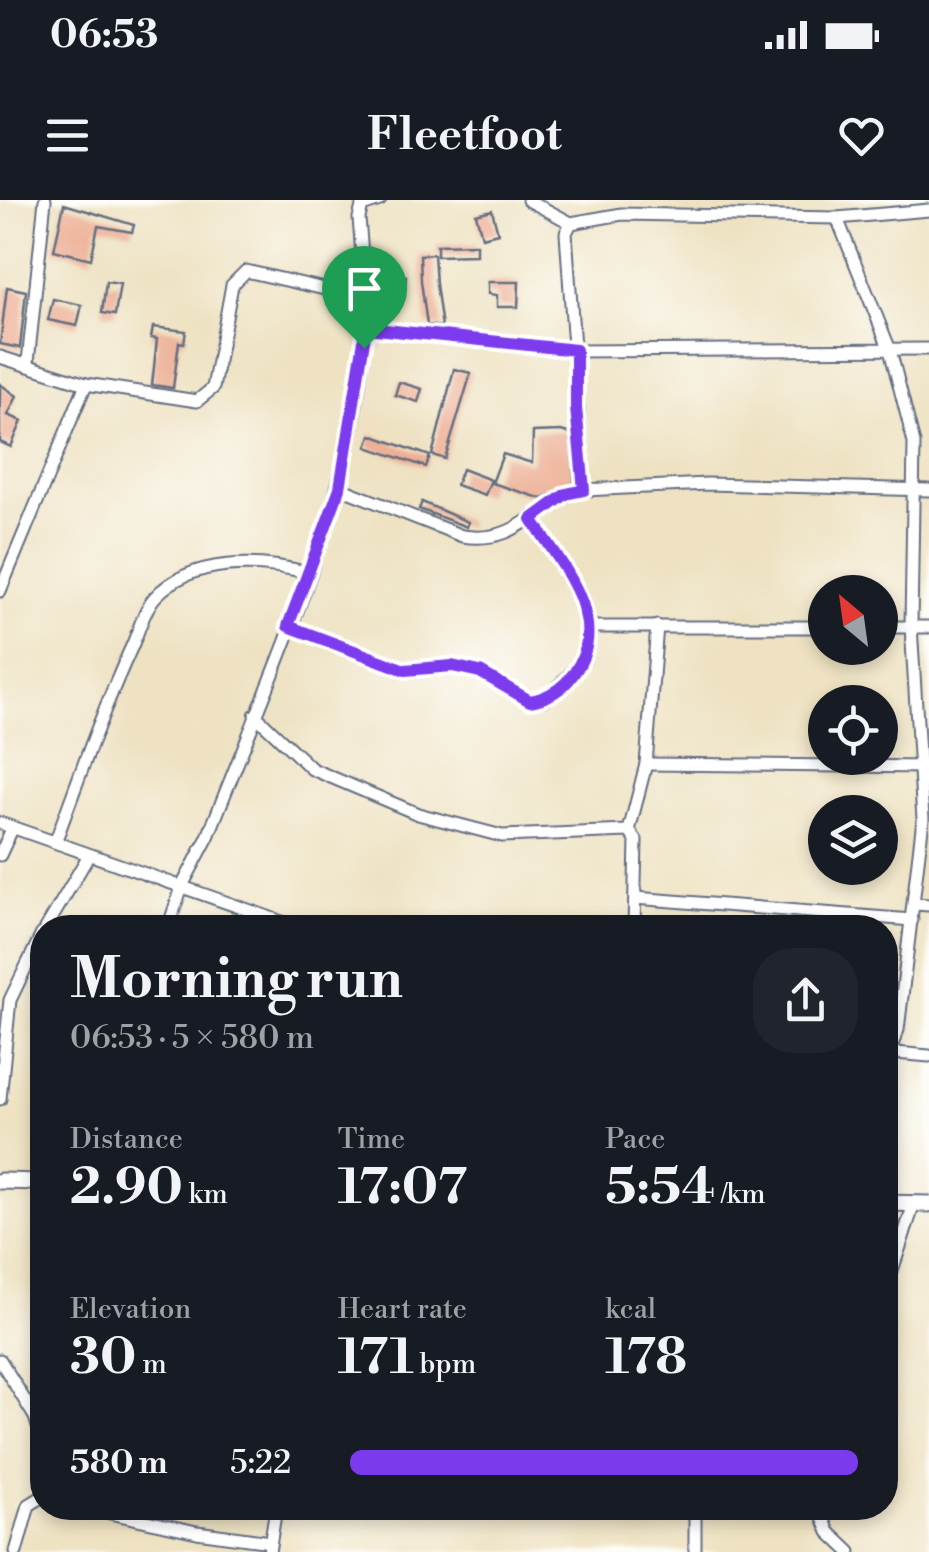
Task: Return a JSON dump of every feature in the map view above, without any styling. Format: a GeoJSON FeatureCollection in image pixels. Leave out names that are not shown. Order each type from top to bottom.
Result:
{"type":"FeatureCollection","features":[{"type":"Feature","properties":{"kind":"main road"},"geometry":{"type":"LineString","coordinates":[[0,1180],[30,1181]]}},
{"type":"Feature","properties":{"kind":"street"},"geometry":{"type":"LineString","coordinates":[[28,362],[45,200]]}},
{"type":"Feature","properties":{"kind":"street"},"geometry":{"type":"LineString","coordinates":[[172,915],[182,886],[208,837],[340,488],[366,328],[359,218],[362,206],[380,200]]}},
{"type":"Feature","properties":{"kind":"street"},"geometry":{"type":"LineString","coordinates":[[528,200],[571,223],[622,214],[838,218],[929,210]]}},
{"type":"Feature","properties":{"kind":"street"},"geometry":{"type":"LineString","coordinates":[[838,218],[890,350],[914,443],[911,626],[924,767],[914,904],[898,1030]]}},
{"type":"Feature","properties":{"kind":"street"},"geometry":{"type":"LineString","coordinates":[[571,223],[566,233],[584,490]]}},
{"type":"Feature","properties":{"kind":"street"},"geometry":{"type":"LineString","coordinates":[[0,356],[86,384],[180,401],[207,396],[222,362],[232,285],[246,271],[329,290],[366,304]]}},
{"type":"Feature","properties":{"kind":"street"},"geometry":{"type":"LineString","coordinates":[[366,328],[576,350],[929,349]]}},
{"type":"Feature","properties":{"kind":"street"},"geometry":{"type":"LineString","coordinates":[[0,591],[86,384]]}},
{"type":"Feature","properties":{"kind":"street"},"geometry":{"type":"LineString","coordinates":[[340,488],[462,536],[482,539],[514,532],[566,494],[584,490],[707,484],[929,490]]}},
{"type":"Feature","properties":{"kind":"street"},"geometry":{"type":"LineString","coordinates":[[288,626],[405,670],[452,666],[480,672],[530,701],[546,698],[570,680],[584,660],[591,626],[573,583],[532,519]]}},
{"type":"Feature","properties":{"kind":"street"},"geometry":{"type":"LineString","coordinates":[[56,840],[107,700],[153,599],[178,579],[221,568],[266,562],[308,572]]}},
{"type":"Feature","properties":{"kind":"street"},"geometry":{"type":"LineString","coordinates":[[591,626],[808,627]]}},
{"type":"Feature","properties":{"kind":"street"},"geometry":{"type":"LineString","coordinates":[[629,831],[646,764],[657,626]]}},
{"type":"Feature","properties":{"kind":"street"},"geometry":{"type":"LineString","coordinates":[[898,626],[929,627]]}},
{"type":"Feature","properties":{"kind":"street"},"geometry":{"type":"LineString","coordinates":[[255,715],[312,770],[418,814],[502,836],[629,831]]}},
{"type":"Feature","properties":{"kind":"street"},"geometry":{"type":"LineString","coordinates":[[646,764],[924,767]]}},
{"type":"Feature","properties":{"kind":"street"},"geometry":{"type":"LineString","coordinates":[[0,855],[6,826],[56,840],[88,855],[263,915]]}},
{"type":"Feature","properties":{"kind":"street"},"geometry":{"type":"LineString","coordinates":[[629,831],[636,840],[634,915]]}},
{"type":"Feature","properties":{"kind":"street"},"geometry":{"type":"LineString","coordinates":[[53,915],[88,855]]}},
{"type":"Feature","properties":{"kind":"street"},"geometry":{"type":"LineString","coordinates":[[634,898],[849,915]]}},
{"type":"Feature","properties":{"kind":"street"},"geometry":{"type":"LineString","coordinates":[[914,904],[929,905]]}},
{"type":"Feature","properties":{"kind":"street"},"geometry":{"type":"LineString","coordinates":[[898,919],[912,920]]}},
{"type":"Feature","properties":{"kind":"street"},"geometry":{"type":"LineString","coordinates":[[0,1099],[10,1000],[30,959]]}},
{"type":"Feature","properties":{"kind":"street"},"geometry":{"type":"LineString","coordinates":[[898,1053],[929,1056]]}},
{"type":"Feature","properties":{"kind":"street"},"geometry":{"type":"LineString","coordinates":[[898,1261],[922,1204]]}},
{"type":"Feature","properties":{"kind":"street"},"geometry":{"type":"LineString","coordinates":[[0,1360],[30,1408]]}},
{"type":"Feature","properties":{"kind":"street"},"geometry":{"type":"LineString","coordinates":[[16,1552],[30,1504]]}},
{"type":"Feature","properties":{"kind":"street"},"geometry":{"type":"LineString","coordinates":[[142,1520],[269,1547],[274,1520]]}},
{"type":"Feature","properties":{"kind":"street"},"geometry":{"type":"LineString","coordinates":[[695,1520],[695,1552]]}},
{"type":"Feature","properties":{"kind":"street"},"geometry":{"type":"LineString","coordinates":[[824,1520],[829,1532],[850,1552]]}},
{"type":"Feature","properties":{"kind":"building"},"geometry":{"type":"Polygon","coordinates":[[[64,204],[134,225],[132,232],[98,226],[91,259],[54,250],[64,204]]]}},
{"type":"Feature","properties":{"kind":"building"},"geometry":{"type":"Polygon","coordinates":[[[492,210],[498,233],[482,237],[476,214],[492,210]]]}},
{"type":"Feature","properties":{"kind":"building"},"geometry":{"type":"Polygon","coordinates":[[[476,244],[476,255],[437,256],[437,245],[476,244]]]}},
{"type":"Feature","properties":{"kind":"building"},"geometry":{"type":"Polygon","coordinates":[[[434,254],[442,327],[427,325],[421,281],[420,255],[434,254]]]}},
{"type":"Feature","properties":{"kind":"building"},"geometry":{"type":"Polygon","coordinates":[[[375,274],[406,276],[404,299],[375,297],[375,274]]]}},
{"type":"Feature","properties":{"kind":"building"},"geometry":{"type":"Polygon","coordinates":[[[106,282],[120,284],[115,315],[102,313],[106,282]]]}},
{"type":"Feature","properties":{"kind":"building"},"geometry":{"type":"Polygon","coordinates":[[[488,282],[519,282],[518,307],[497,307],[497,295],[488,294],[488,282]]]}},
{"type":"Feature","properties":{"kind":"building"},"geometry":{"type":"Polygon","coordinates":[[[7,287],[26,291],[20,348],[0,344],[7,287]]]}},
{"type":"Feature","properties":{"kind":"building"},"geometry":{"type":"Polygon","coordinates":[[[53,299],[82,305],[77,326],[48,320],[53,299]]]}},
{"type":"Feature","properties":{"kind":"building"},"geometry":{"type":"Polygon","coordinates":[[[153,327],[186,331],[184,343],[179,342],[173,388],[152,385],[157,339],[151,338],[153,327]]]}},
{"type":"Feature","properties":{"kind":"building"},"geometry":{"type":"Polygon","coordinates":[[[454,369],[471,373],[445,459],[432,455],[454,369]]]}},
{"type":"Feature","properties":{"kind":"building"},"geometry":{"type":"Polygon","coordinates":[[[399,382],[422,389],[418,402],[395,395],[399,382]]]}},
{"type":"Feature","properties":{"kind":"building"},"geometry":{"type":"Polygon","coordinates":[[[0,384],[17,396],[8,415],[22,421],[11,447],[0,442],[0,384]]]}},
{"type":"Feature","properties":{"kind":"building"},"geometry":{"type":"Polygon","coordinates":[[[533,432],[571,434],[574,483],[543,499],[492,483],[503,454],[532,463],[533,432]]]}},
{"type":"Feature","properties":{"kind":"building"},"geometry":{"type":"Polygon","coordinates":[[[371,435],[430,456],[426,467],[367,447],[371,435]]]}},
{"type":"Feature","properties":{"kind":"building"},"geometry":{"type":"Polygon","coordinates":[[[462,469],[491,480],[485,495],[456,485],[462,469]]]}},
{"type":"Feature","properties":{"kind":"building"},"geometry":{"type":"Polygon","coordinates":[[[422,502],[468,522],[467,527],[419,509],[422,502]]]}},
{"type":"Feature","properties":{"kind":"route"},"geometry":{"type":"LineString","coordinates":[[366,328],[576,350],[576,408],[584,490],[566,494],[532,519],[573,583],[591,626],[584,660],[570,680],[546,698],[530,701],[480,672],[452,666],[405,670],[288,626],[340,488],[364,348],[366,328]]}}]}
